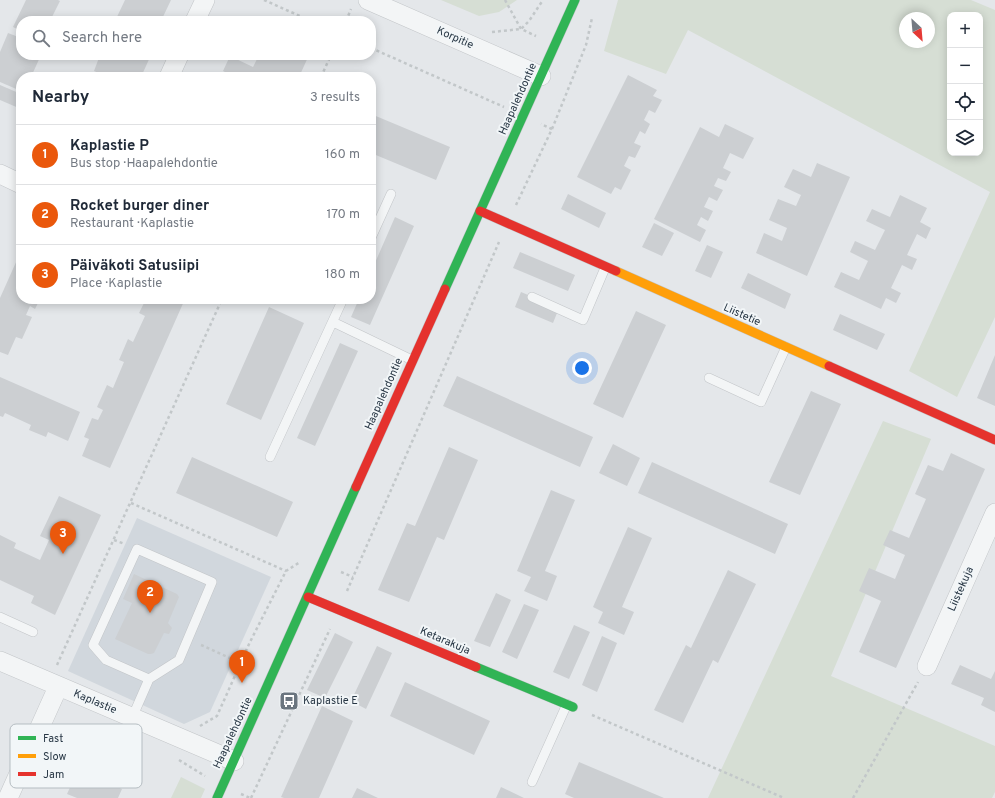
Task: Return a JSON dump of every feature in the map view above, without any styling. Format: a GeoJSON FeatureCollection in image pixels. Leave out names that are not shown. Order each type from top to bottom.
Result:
{"type":"FeatureCollection","features":[{"type":"Feature","properties":{"kind":"street"},"geometry":{"type":"LineString","coordinates":[[197,16],[205,0]]}},
{"type":"Feature","properties":{"kind":"street","name":"Korpitie"},"geometry":{"type":"LineString","coordinates":[[368,0],[541,76]]}},
{"type":"Feature","properties":{"kind":"street","name":"Haapalehdontie"},"geometry":{"type":"LineString","coordinates":[[217,798],[308,597],[412,360],[575,0]]}},
{"type":"Feature","properties":{"kind":"street"},"geometry":{"type":"LineString","coordinates":[[171,72],[177,60]]}},
{"type":"Feature","properties":{"kind":"street"},"geometry":{"type":"LineString","coordinates":[[0,174],[16,182]]}},
{"type":"Feature","properties":{"kind":"street","name":"Liistetie"},"geometry":{"type":"LineString","coordinates":[[480,211],[605,268],[995,440]]}},
{"type":"Feature","properties":{"kind":"street","name":"Liistekuja"},"geometry":{"type":"LineString","coordinates":[[927,666],[995,513]]}},
{"type":"Feature","properties":{"kind":"street","name":"Ketarakuja"},"geometry":{"type":"LineString","coordinates":[[308,597],[570,706]]}},
{"type":"Feature","properties":{"kind":"street","name":"Kaplastie"},"geometry":{"type":"LineString","coordinates":[[0,661],[188,743],[234,761]]}},
{"type":"Feature","properties":{"kind":"street"},"geometry":{"type":"LineString","coordinates":[[38,724],[54,685]]}},
{"type":"Feature","properties":{"kind":"street"},"geometry":{"type":"LineString","coordinates":[[8,798],[12,788]]}},
{"type":"Feature","properties":{"kind":"lane"},"geometry":{"type":"LineString","coordinates":[[376,227],[391,194]]}},
{"type":"Feature","properties":{"kind":"lane"},"geometry":{"type":"LineString","coordinates":[[532,297],[583,320],[605,268]]}},
{"type":"Feature","properties":{"kind":"lane"},"geometry":{"type":"LineString","coordinates":[[270,457],[341,304]]}},
{"type":"Feature","properties":{"kind":"lane"},"geometry":{"type":"LineString","coordinates":[[332,322],[412,360]]}},
{"type":"Feature","properties":{"kind":"lane"},"geometry":{"type":"LineString","coordinates":[[709,378],[761,402],[786,348]]}},
{"type":"Feature","properties":{"kind":"lane"},"geometry":{"type":"LineString","coordinates":[[132,718],[149,679],[179,660],[212,582],[137,549],[93,645],[106,660],[149,679]]}},
{"type":"Feature","properties":{"kind":"lane"},"geometry":{"type":"LineString","coordinates":[[0,617],[33,632]]}},
{"type":"Feature","properties":{"kind":"lane"},"geometry":{"type":"LineString","coordinates":[[532,782],[570,706]]}},
{"type":"Feature","properties":{"kind":"path"},"geometry":{"type":"LineString","coordinates":[[264,0],[300,16]]}},
{"type":"Feature","properties":{"kind":"path"},"geometry":{"type":"LineString","coordinates":[[505,0],[521,29]]}},
{"type":"Feature","properties":{"kind":"path"},"geometry":{"type":"LineString","coordinates":[[489,32],[521,29],[529,21],[543,0]]}},
{"type":"Feature","properties":{"kind":"path"},"geometry":{"type":"LineString","coordinates":[[552,129],[586,45],[592,14]]}},
{"type":"Feature","properties":{"kind":"path"},"geometry":{"type":"LineString","coordinates":[[323,72],[329,60]]}},
{"type":"Feature","properties":{"kind":"path"},"geometry":{"type":"LineString","coordinates":[[54,685],[131,503],[220,304]]}},
{"type":"Feature","properties":{"kind":"path"},"geometry":{"type":"LineString","coordinates":[[131,503],[286,572],[241,663],[217,716],[197,727],[178,760],[222,786],[250,798]]}},
{"type":"Feature","properties":{"kind":"path"},"geometry":{"type":"LineString","coordinates":[[188,639],[241,663]]}},
{"type":"Feature","properties":{"kind":"path"},"geometry":{"type":"LineString","coordinates":[[852,798],[927,666]]}},
{"type":"Feature","properties":{"kind":"path"},"geometry":{"type":"LineString","coordinates":[[570,706],[784,798]]}},
{"type":"Feature","properties":{"kind":"shaded area"},"geometry":{"type":"Polygon","coordinates":[[[441,0],[517,0],[499,12],[479,16],[441,0]]]}},
{"type":"Feature","properties":{"kind":"shaded area"},"geometry":{"type":"Polygon","coordinates":[[[618,0],[971,0],[995,10],[995,317],[957,397],[909,371],[990,192],[688,30],[666,74],[604,51],[618,0]]]}},
{"type":"Feature","properties":{"kind":"shaded area"},"geometry":{"type":"Polygon","coordinates":[[[883,421],[931,439],[831,676],[995,746],[995,792],[992,798],[708,798],[883,421]]]}},
{"type":"Feature","properties":{"kind":"shaded area"},"geometry":{"type":"Polygon","coordinates":[[[137,518],[271,577],[210,712],[184,724],[68,671],[137,518]]]}},
{"type":"Feature","properties":{"kind":"shaded area"},"geometry":{"type":"Polygon","coordinates":[[[181,777],[205,789],[201,798],[171,798],[181,777]]]}},
{"type":"Feature","properties":{"kind":"building"},"geometry":{"type":"Polygon","coordinates":[[[26,0],[60,1],[52,16],[18,16],[26,0]]]}},
{"type":"Feature","properties":{"kind":"building"},"geometry":{"type":"Polygon","coordinates":[[[125,0],[171,0],[163,16],[117,16],[125,0]]]}},
{"type":"Feature","properties":{"kind":"building"},"geometry":{"type":"Polygon","coordinates":[[[16,21],[16,28],[13,27],[16,21]]]}},
{"type":"Feature","properties":{"kind":"building"},"geometry":{"type":"Polygon","coordinates":[[[8,33],[16,36],[16,60],[39,60],[33,72],[16,72],[16,89],[0,82],[0,52],[8,33]]]}},
{"type":"Feature","properties":{"kind":"building"},"geometry":{"type":"Polygon","coordinates":[[[98,60],[149,60],[143,72],[94,71],[98,60]]]}},
{"type":"Feature","properties":{"kind":"building"},"geometry":{"type":"Polygon","coordinates":[[[228,60],[238,60],[253,67],[256,60],[307,60],[301,72],[223,71],[228,60]]]}},
{"type":"Feature","properties":{"kind":"building"},"geometry":{"type":"Polygon","coordinates":[[[628,75],[657,90],[653,96],[662,100],[655,113],[649,110],[644,120],[650,124],[645,134],[640,131],[634,143],[641,146],[635,158],[629,156],[624,166],[631,170],[621,190],[615,187],[611,194],[577,177],[628,75]]]}},
{"type":"Feature","properties":{"kind":"building"},"geometry":{"type":"Polygon","coordinates":[[[0,85],[16,92],[16,107],[0,100],[0,85]]]}},
{"type":"Feature","properties":{"kind":"building"},"geometry":{"type":"Polygon","coordinates":[[[376,116],[450,147],[436,180],[376,155],[376,116]]]}},
{"type":"Feature","properties":{"kind":"building"},"geometry":{"type":"Polygon","coordinates":[[[725,124],[754,138],[743,159],[730,153],[723,168],[731,172],[726,181],[718,178],[714,186],[723,190],[717,201],[709,197],[704,207],[713,211],[708,221],[701,217],[697,225],[706,230],[700,242],[654,219],[700,127],[719,137],[725,124]]]}},
{"type":"Feature","properties":{"kind":"building"},"geometry":{"type":"Polygon","coordinates":[[[817,163],[850,177],[807,276],[756,253],[764,233],[782,241],[787,228],[769,220],[778,199],[796,206],[801,195],[784,187],[793,169],[811,177],[817,163]]]}},
{"type":"Feature","properties":{"kind":"building"},"geometry":{"type":"Polygon","coordinates":[[[568,194],[606,213],[599,228],[561,209],[568,194]]]}},
{"type":"Feature","properties":{"kind":"building"},"geometry":{"type":"Polygon","coordinates":[[[900,195],[927,208],[920,222],[931,228],[926,239],[917,234],[907,255],[917,259],[912,270],[902,265],[891,288],[901,293],[896,303],[886,298],[881,309],[834,287],[841,272],[859,280],[868,261],[850,252],[855,241],[875,250],[885,230],[866,221],[872,209],[890,217],[900,195]]]}},
{"type":"Feature","properties":{"kind":"building"},"geometry":{"type":"Polygon","coordinates":[[[395,217],[414,226],[370,325],[351,317],[357,304],[376,304],[376,261],[395,217]]]}},
{"type":"Feature","properties":{"kind":"building"},"geometry":{"type":"Polygon","coordinates":[[[654,223],[674,233],[662,256],[642,247],[654,223]]]}},
{"type":"Feature","properties":{"kind":"building"},"geometry":{"type":"Polygon","coordinates":[[[707,245],[723,252],[711,278],[695,271],[707,245]]]}},
{"type":"Feature","properties":{"kind":"building"},"geometry":{"type":"Polygon","coordinates":[[[520,252],[575,275],[568,291],[513,268],[520,252]]]}},
{"type":"Feature","properties":{"kind":"building"},"geometry":{"type":"Polygon","coordinates":[[[16,262],[16,304],[38,304],[35,309],[30,306],[26,315],[32,317],[22,339],[16,337],[8,355],[0,352],[0,298],[16,262]]]}},
{"type":"Feature","properties":{"kind":"building"},"geometry":{"type":"Polygon","coordinates":[[[748,273],[791,294],[785,309],[741,288],[748,273]]]}},
{"type":"Feature","properties":{"kind":"building"},"geometry":{"type":"Polygon","coordinates":[[[521,292],[559,308],[553,323],[515,307],[521,292]]]}},
{"type":"Feature","properties":{"kind":"building"},"geometry":{"type":"Polygon","coordinates":[[[144,304],[183,304],[110,468],[82,456],[89,439],[84,437],[92,418],[98,420],[103,410],[97,407],[107,385],[113,388],[124,362],[119,360],[128,339],[133,342],[145,316],[139,313],[144,304]]]}},
{"type":"Feature","properties":{"kind":"building"},"geometry":{"type":"Polygon","coordinates":[[[269,307],[304,323],[261,420],[226,404],[269,307]]]}},
{"type":"Feature","properties":{"kind":"building"},"geometry":{"type":"Polygon","coordinates":[[[636,311],[666,325],[623,418],[593,404],[636,311]]]}},
{"type":"Feature","properties":{"kind":"building"},"geometry":{"type":"Polygon","coordinates":[[[840,314],[885,334],[877,350],[833,330],[840,314]]]}},
{"type":"Feature","properties":{"kind":"building"},"geometry":{"type":"Polygon","coordinates":[[[340,343],[358,351],[315,446],[297,438],[340,343]]]}},
{"type":"Feature","properties":{"kind":"building"},"geometry":{"type":"Polygon","coordinates":[[[995,355],[995,406],[977,398],[995,355]]]}},
{"type":"Feature","properties":{"kind":"building"},"geometry":{"type":"Polygon","coordinates":[[[457,376],[593,437],[580,467],[443,406],[457,376]]]}},
{"type":"Feature","properties":{"kind":"building"},"geometry":{"type":"Polygon","coordinates":[[[0,377],[80,412],[68,441],[48,432],[46,437],[29,430],[31,425],[5,413],[3,417],[0,416],[0,377]]]}},
{"type":"Feature","properties":{"kind":"building"},"geometry":{"type":"Polygon","coordinates":[[[811,391],[841,404],[800,495],[769,482],[811,391]]]}},
{"type":"Feature","properties":{"kind":"building"},"geometry":{"type":"Polygon","coordinates":[[[613,444],[640,458],[627,486],[599,473],[613,444]]]}},
{"type":"Feature","properties":{"kind":"building"},"geometry":{"type":"Polygon","coordinates":[[[449,447],[478,460],[444,540],[437,537],[409,602],[378,590],[407,523],[415,526],[449,447]]]}},
{"type":"Feature","properties":{"kind":"building"},"geometry":{"type":"Polygon","coordinates":[[[951,453],[985,469],[896,668],[859,652],[881,601],[859,591],[869,568],[895,579],[905,555],[883,545],[890,530],[909,538],[926,499],[915,494],[928,465],[943,471],[951,453]]]}},
{"type":"Feature","properties":{"kind":"building"},"geometry":{"type":"Polygon","coordinates":[[[192,457],[293,502],[277,537],[176,493],[192,457]]]}},
{"type":"Feature","properties":{"kind":"building"},"geometry":{"type":"Polygon","coordinates":[[[652,462],[788,524],[775,554],[638,493],[652,462]]]}},
{"type":"Feature","properties":{"kind":"building"},"geometry":{"type":"Polygon","coordinates":[[[551,490],[575,500],[545,571],[557,576],[547,601],[524,591],[531,577],[517,571],[551,490]]]}},
{"type":"Feature","properties":{"kind":"building"},"geometry":{"type":"Polygon","coordinates":[[[59,496],[101,515],[55,615],[31,603],[34,596],[0,580],[0,535],[16,543],[14,548],[40,560],[49,540],[40,536],[59,496]]]}},
{"type":"Feature","properties":{"kind":"building"},"geometry":{"type":"Polygon","coordinates":[[[628,527],[652,538],[622,607],[634,612],[624,635],[598,623],[603,612],[593,607],[628,527]]]}},
{"type":"Feature","properties":{"kind":"building"},"geometry":{"type":"Polygon","coordinates":[[[728,570],[756,584],[718,663],[713,660],[683,723],[654,710],[686,645],[691,648],[728,570]]]}},
{"type":"Feature","properties":{"kind":"building"},"geometry":{"type":"Polygon","coordinates":[[[134,574],[177,594],[179,597],[168,623],[172,628],[169,634],[164,633],[154,653],[151,654],[115,639],[132,603],[123,599],[134,574]]]}},
{"type":"Feature","properties":{"kind":"building"},"geometry":{"type":"Polygon","coordinates":[[[496,593],[511,600],[490,647],[474,641],[496,593]]]}},
{"type":"Feature","properties":{"kind":"building"},"geometry":{"type":"Polygon","coordinates":[[[524,604],[539,610],[517,659],[502,652],[524,604]]]}},
{"type":"Feature","properties":{"kind":"building"},"geometry":{"type":"Polygon","coordinates":[[[574,625],[590,632],[569,679],[553,672],[574,625]]]}},
{"type":"Feature","properties":{"kind":"building"},"geometry":{"type":"Polygon","coordinates":[[[335,633],[353,642],[325,698],[307,690],[335,633]]]}},
{"type":"Feature","properties":{"kind":"building"},"geometry":{"type":"Polygon","coordinates":[[[602,636],[617,643],[597,692],[582,685],[602,636]]]}},
{"type":"Feature","properties":{"kind":"building"},"geometry":{"type":"Polygon","coordinates":[[[377,646],[392,653],[366,709],[351,701],[377,646]]]}},
{"type":"Feature","properties":{"kind":"building"},"geometry":{"type":"Polygon","coordinates":[[[960,665],[991,679],[995,671],[995,712],[981,705],[984,698],[951,684],[960,665]]]}},
{"type":"Feature","properties":{"kind":"building"},"geometry":{"type":"Polygon","coordinates":[[[405,682],[490,721],[474,755],[390,716],[405,682]]]}},
{"type":"Feature","properties":{"kind":"building"},"geometry":{"type":"Polygon","coordinates":[[[322,706],[353,721],[319,798],[281,797],[322,706]]]}},
{"type":"Feature","properties":{"kind":"building"},"geometry":{"type":"Polygon","coordinates":[[[579,762],[664,798],[574,798],[565,794],[579,762]]]}},
{"type":"Feature","properties":{"kind":"building"},"geometry":{"type":"Polygon","coordinates":[[[501,787],[524,798],[496,798],[501,787]]]}},
{"type":"Feature","properties":{"kind":"building"},"geometry":{"type":"Polygon","coordinates":[[[70,788],[122,789],[118,798],[77,798],[67,794],[70,788]]]}},
{"type":"Feature","properties":{"kind":"building"},"geometry":{"type":"Polygon","coordinates":[[[357,788],[378,798],[352,798],[357,788]]]}},
{"type":"Feature","properties":{"kind":"traffic: fast"},"geometry":{"type":"LineString","coordinates":[[445,289],[575,0]]}},
{"type":"Feature","properties":{"kind":"traffic: fast"},"geometry":{"type":"LineString","coordinates":[[217,798],[356,487]]}},
{"type":"Feature","properties":{"kind":"traffic: fast"},"geometry":{"type":"LineString","coordinates":[[476,667],[573,707]]}},
{"type":"Feature","properties":{"kind":"traffic: slow"},"geometry":{"type":"LineString","coordinates":[[616,271],[829,366]]}},
{"type":"Feature","properties":{"kind":"traffic: jam"},"geometry":{"type":"LineString","coordinates":[[480,211],[616,271]]}},
{"type":"Feature","properties":{"kind":"traffic: jam"},"geometry":{"type":"LineString","coordinates":[[356,487],[445,289]]}},
{"type":"Feature","properties":{"kind":"traffic: jam"},"geometry":{"type":"LineString","coordinates":[[829,366],[995,440]]}},
{"type":"Feature","properties":{"kind":"traffic: jam"},"geometry":{"type":"LineString","coordinates":[[308,597],[476,667]]}},
{"type":"Feature","properties":{"kind":"place","name":"Päiväkoti Satusiipi"},"geometry":{"type":"Point","coordinates":[63,554]}},
{"type":"Feature","properties":{"kind":"place","name":"Rocket burger diner"},"geometry":{"type":"Point","coordinates":[150,613]}},
{"type":"Feature","properties":{"kind":"place","name":"Kaplastie P"},"geometry":{"type":"Point","coordinates":[242,683]}},
{"type":"Feature","properties":{"kind":"place","name":"Kaplastie E"},"geometry":{"type":"Point","coordinates":[289,701]}}]}
